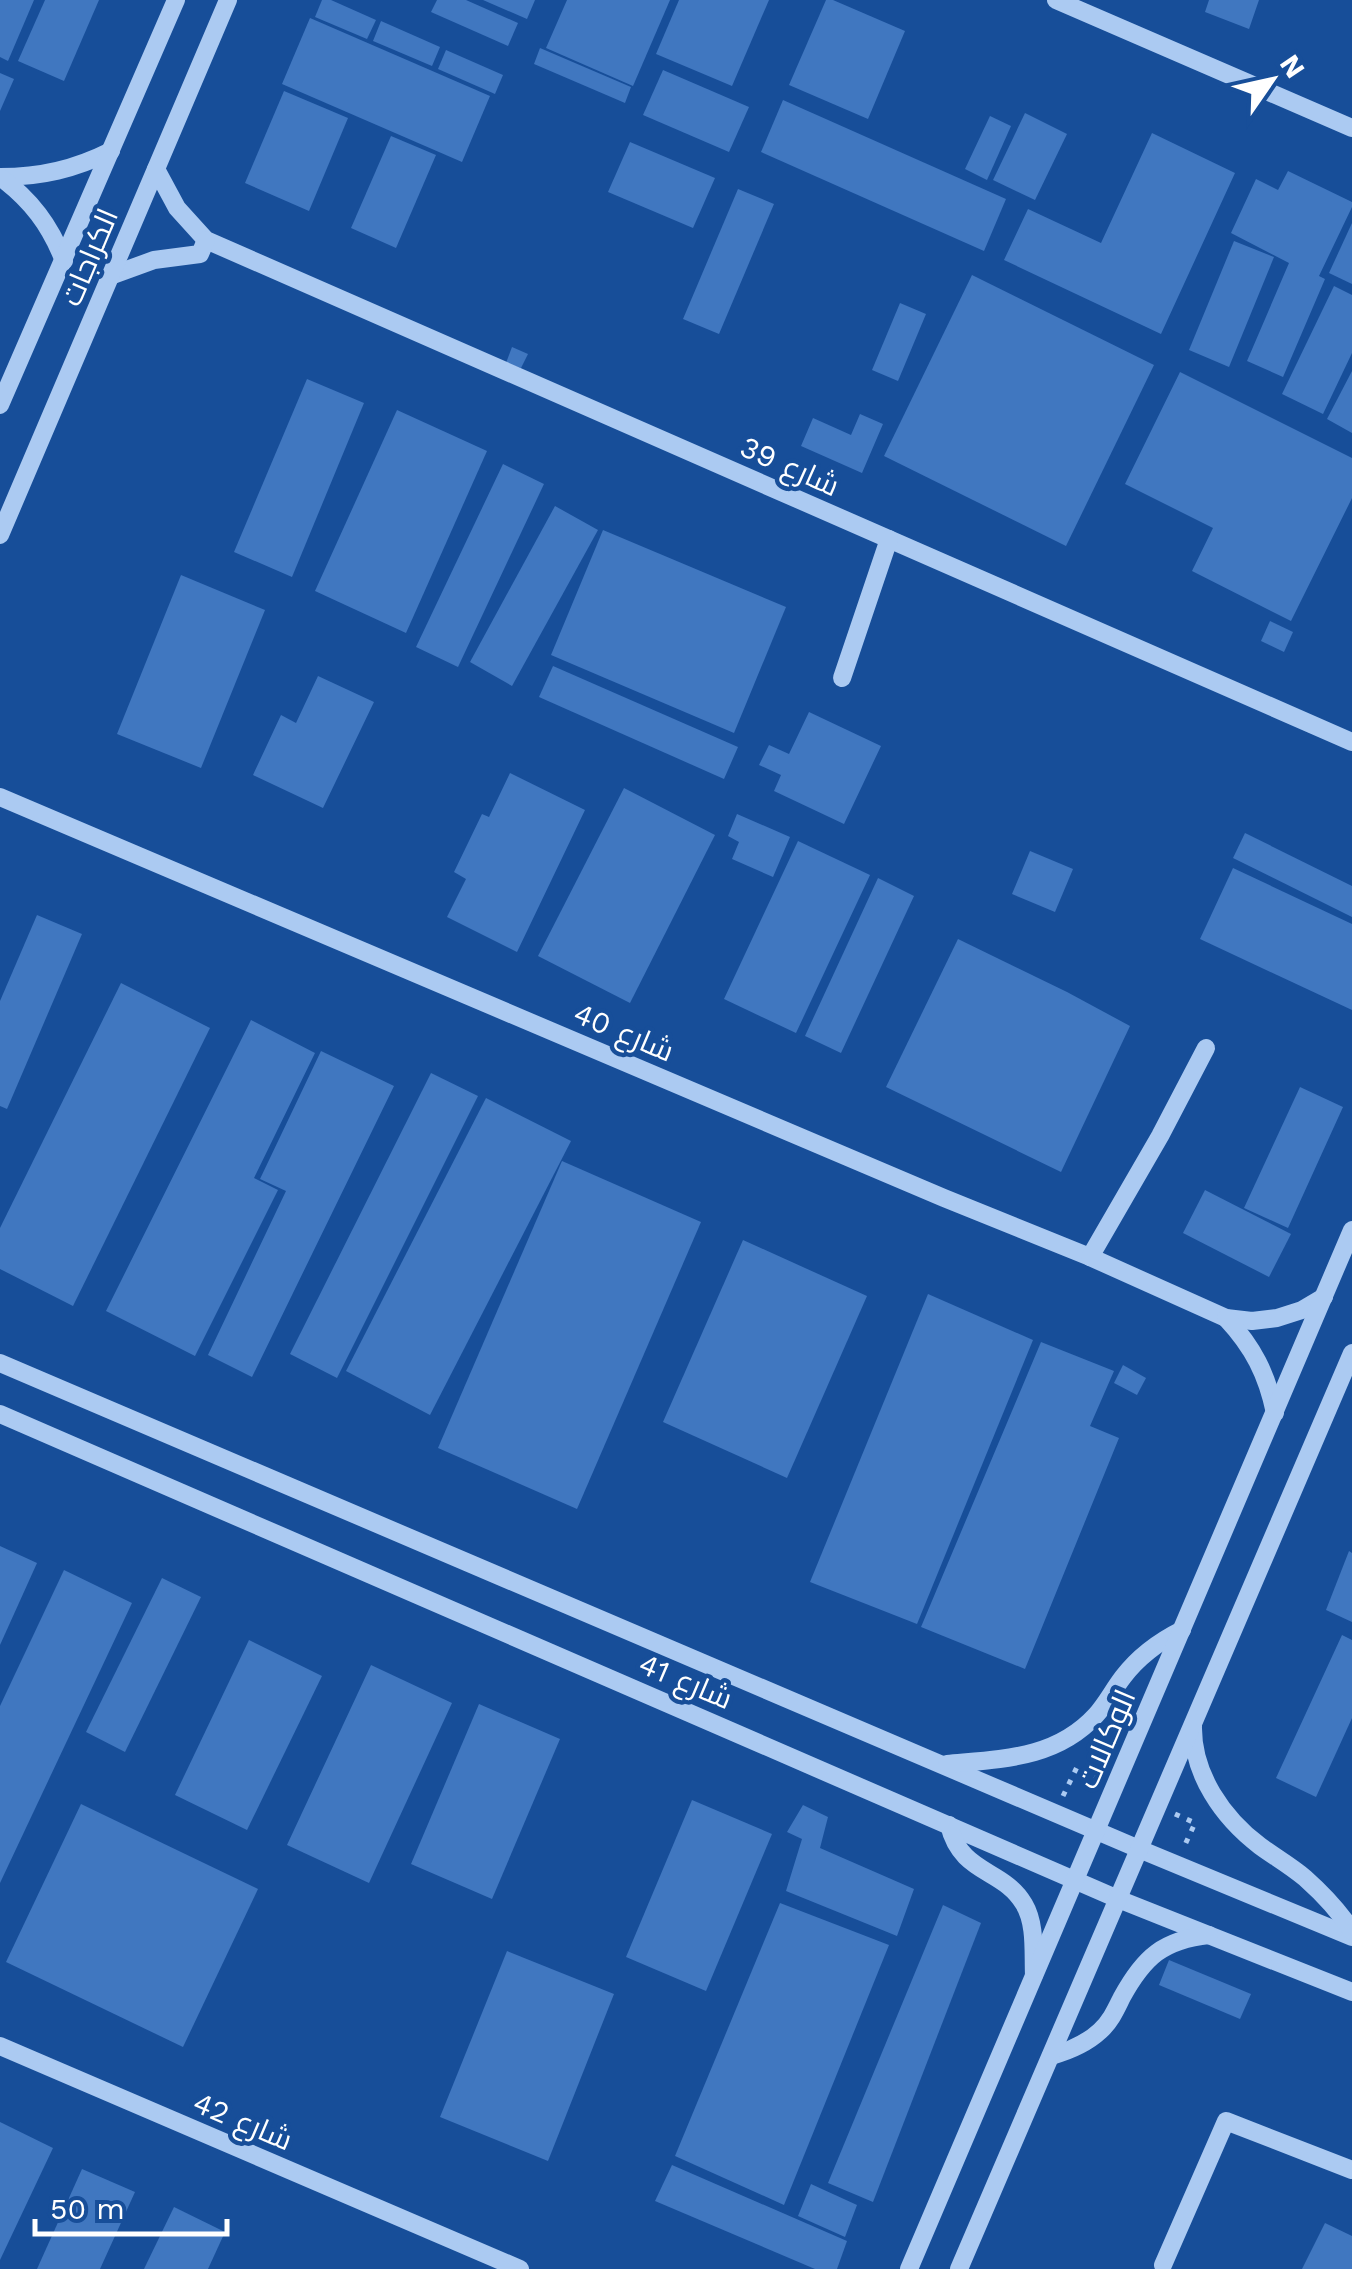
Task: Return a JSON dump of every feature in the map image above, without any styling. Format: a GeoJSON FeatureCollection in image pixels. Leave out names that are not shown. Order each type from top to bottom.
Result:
{"type":"FeatureCollection","features":[{"type":"Feature","properties":{"kind":"street","name":"الكراجات"},"geometry":{"type":"LineString","coordinates":[[0,405],[176,0]]}},
{"type":"Feature","properties":{"kind":"street","name":"الكراجات"},"geometry":{"type":"LineString","coordinates":[[0,535],[228,0]]}},
{"type":"Feature","properties":{"kind":"street"},"geometry":{"type":"LineString","coordinates":[[1056,0],[1352,128]]}},
{"type":"Feature","properties":{"kind":"street"},"geometry":{"type":"LineString","coordinates":[[0,177],[68,169],[111,151]]}},
{"type":"Feature","properties":{"kind":"street","name":"شارع 39"},"geometry":{"type":"LineString","coordinates":[[156,169],[177,208],[206,240],[1352,742]]}},
{"type":"Feature","properties":{"kind":"street"},"geometry":{"type":"LineString","coordinates":[[0,177],[24,196],[45,221],[64,260]]}},
{"type":"Feature","properties":{"kind":"street"},"geometry":{"type":"LineString","coordinates":[[110,276],[154,260],[200,254],[206,240]]}},
{"type":"Feature","properties":{"kind":"street"},"geometry":{"type":"LineString","coordinates":[[842,678],[888,539]]}},
{"type":"Feature","properties":{"kind":"street","name":"شارع 40"},"geometry":{"type":"LineString","coordinates":[[0,797],[1226,1318],[1278,1318],[1324,1297]]}},
{"type":"Feature","properties":{"kind":"street"},"geometry":{"type":"LineString","coordinates":[[1090,1257],[1206,1048]]}},
{"type":"Feature","properties":{"kind":"street","name":"الوكالات"},"geometry":{"type":"LineString","coordinates":[[910,2269],[1352,1230]]}},
{"type":"Feature","properties":{"kind":"street","name":"شارع 40"},"geometry":{"type":"LineString","coordinates":[[1226,1318],[1260,1361],[1275,1412]]}},
{"type":"Feature","properties":{"kind":"street"},"geometry":{"type":"LineString","coordinates":[[959,2269],[1352,1353]]}},
{"type":"Feature","properties":{"kind":"street","name":"شارع 41"},"geometry":{"type":"LineString","coordinates":[[0,1362],[1097,1831],[1352,1934]]}},
{"type":"Feature","properties":{"kind":"street","name":"شارع 41"},"geometry":{"type":"LineString","coordinates":[[0,1414],[1118,1899],[1352,1992]]}},
{"type":"Feature","properties":{"kind":"street"},"geometry":{"type":"LineString","coordinates":[[941,1764],[1028,1756],[1067,1740],[1098,1713],[1139,1659],[1156,1643],[1182,1630]]}},
{"type":"Feature","properties":{"kind":"street"},"geometry":{"type":"LineString","coordinates":[[1193,1723],[1198,1761],[1211,1791],[1230,1818],[1324,1895],[1352,1934]]}},
{"type":"Feature","properties":{"kind":"street"},"geometry":{"type":"LineString","coordinates":[[949,1825],[953,1839],[970,1862],[1009,1887],[1024,1904],[1032,1926],[1034,1978]]}},
{"type":"Feature","properties":{"kind":"street"},"geometry":{"type":"LineString","coordinates":[[1051,2056],[1086,2042],[1101,2030],[1144,1963],[1157,1951],[1173,1942],[1210,1935]]}},
{"type":"Feature","properties":{"kind":"street","name":"شارع 42"},"geometry":{"type":"LineString","coordinates":[[0,2046],[520,2269]]}},
{"type":"Feature","properties":{"kind":"street"},"geometry":{"type":"LineString","coordinates":[[1163,2265],[1226,2121],[1352,2170]]}},
{"type":"Feature","properties":{"kind":"building"},"geometry":{"type":"Polygon","coordinates":[[[0,0],[34,0],[8,61],[0,57],[0,0]]]}},
{"type":"Feature","properties":{"kind":"building"},"geometry":{"type":"Polygon","coordinates":[[[45,0],[99,0],[64,81],[18,61],[45,0]]]}},
{"type":"Feature","properties":{"kind":"building"},"geometry":{"type":"Polygon","coordinates":[[[322,0],[331,0],[376,20],[367,39],[315,17],[322,0]]]}},
{"type":"Feature","properties":{"kind":"building"},"geometry":{"type":"Polygon","coordinates":[[[437,0],[466,0],[518,23],[508,46],[431,12],[437,0]]]}},
{"type":"Feature","properties":{"kind":"building"},"geometry":{"type":"Polygon","coordinates":[[[483,0],[535,0],[527,19],[483,0]]]}},
{"type":"Feature","properties":{"kind":"building"},"geometry":{"type":"Polygon","coordinates":[[[567,0],[670,0],[633,86],[546,48],[567,0]]]}},
{"type":"Feature","properties":{"kind":"building"},"geometry":{"type":"Polygon","coordinates":[[[679,0],[769,0],[732,86],[656,54],[679,0]]]}},
{"type":"Feature","properties":{"kind":"building"},"geometry":{"type":"Polygon","coordinates":[[[826,0],[905,31],[868,119],[789,85],[826,0]]]}},
{"type":"Feature","properties":{"kind":"building"},"geometry":{"type":"Polygon","coordinates":[[[1209,0],[1259,0],[1249,29],[1205,12],[1209,0]]]}},
{"type":"Feature","properties":{"kind":"building"},"geometry":{"type":"Polygon","coordinates":[[[310,18],[490,96],[462,162],[282,84],[310,18]]]}},
{"type":"Feature","properties":{"kind":"building"},"geometry":{"type":"Polygon","coordinates":[[[381,21],[440,47],[432,66],[373,41],[381,21]]]}},
{"type":"Feature","properties":{"kind":"building"},"geometry":{"type":"Polygon","coordinates":[[[540,48],[631,87],[625,103],[534,64],[540,48]]]}},
{"type":"Feature","properties":{"kind":"building"},"geometry":{"type":"Polygon","coordinates":[[[446,50],[503,75],[495,94],[438,69],[446,50]]]}},
{"type":"Feature","properties":{"kind":"building"},"geometry":{"type":"Polygon","coordinates":[[[663,70],[749,107],[729,152],[643,115],[663,70]]]}},
{"type":"Feature","properties":{"kind":"building"},"geometry":{"type":"Polygon","coordinates":[[[0,73],[14,79],[0,111],[0,73]]]}},
{"type":"Feature","properties":{"kind":"building"},"geometry":{"type":"Polygon","coordinates":[[[284,91],[348,118],[309,211],[245,183],[284,91]]]}},
{"type":"Feature","properties":{"kind":"building"},"geometry":{"type":"Polygon","coordinates":[[[783,100],[1006,199],[984,251],[761,152],[783,100]]]}},
{"type":"Feature","properties":{"kind":"building"},"geometry":{"type":"Polygon","coordinates":[[[1025,113],[1067,134],[1035,200],[993,180],[1025,113]]]}},
{"type":"Feature","properties":{"kind":"building"},"geometry":{"type":"Polygon","coordinates":[[[990,116],[1011,126],[987,180],[965,169],[990,116]]]}},
{"type":"Feature","properties":{"kind":"building"},"geometry":{"type":"Polygon","coordinates":[[[1152,133],[1235,173],[1161,334],[1004,260],[1028,209],[1101,243],[1152,133]]]}},
{"type":"Feature","properties":{"kind":"building"},"geometry":{"type":"Polygon","coordinates":[[[391,136],[436,155],[396,248],[351,228],[391,136]]]}},
{"type":"Feature","properties":{"kind":"building"},"geometry":{"type":"Polygon","coordinates":[[[630,142],[715,178],[693,228],[608,192],[630,142]]]}},
{"type":"Feature","properties":{"kind":"building"},"geometry":{"type":"Polygon","coordinates":[[[1288,171],[1352,202],[1352,207],[1319,276],[1325,279],[1283,377],[1247,361],[1289,263],[1231,233],[1256,179],[1278,190],[1288,171]]]}},
{"type":"Feature","properties":{"kind":"building"},"geometry":{"type":"Polygon","coordinates":[[[738,189],[774,204],[719,334],[683,319],[738,189]]]}},
{"type":"Feature","properties":{"kind":"building"},"geometry":{"type":"Polygon","coordinates":[[[1352,223],[1352,284],[1329,273],[1352,223]]]}},
{"type":"Feature","properties":{"kind":"building"},"geometry":{"type":"Polygon","coordinates":[[[1234,241],[1274,257],[1229,367],[1189,350],[1234,241]]]}},
{"type":"Feature","properties":{"kind":"building"},"geometry":{"type":"Polygon","coordinates":[[[972,275],[1154,365],[1066,546],[884,456],[972,275]]]}},
{"type":"Feature","properties":{"kind":"building"},"geometry":{"type":"Polygon","coordinates":[[[1334,286],[1352,295],[1352,353],[1323,414],[1282,394],[1334,286]]]}},
{"type":"Feature","properties":{"kind":"building"},"geometry":{"type":"Polygon","coordinates":[[[900,303],[926,314],[898,381],[872,370],[900,303]]]}},
{"type":"Feature","properties":{"kind":"building"},"geometry":{"type":"Polygon","coordinates":[[[512,347],[528,354],[521,368],[506,363],[512,347]]]}},
{"type":"Feature","properties":{"kind":"building"},"geometry":{"type":"Polygon","coordinates":[[[1352,371],[1352,433],[1327,419],[1352,371]]]}},
{"type":"Feature","properties":{"kind":"building"},"geometry":{"type":"Polygon","coordinates":[[[1180,372],[1352,458],[1352,498],[1291,621],[1192,571],[1213,528],[1125,484],[1180,372]]]}},
{"type":"Feature","properties":{"kind":"building"},"geometry":{"type":"Polygon","coordinates":[[[307,379],[364,403],[292,577],[234,552],[307,379]]]}},
{"type":"Feature","properties":{"kind":"building"},"geometry":{"type":"Polygon","coordinates":[[[397,410],[487,451],[406,633],[315,591],[397,410]]]}},
{"type":"Feature","properties":{"kind":"building"},"geometry":{"type":"Polygon","coordinates":[[[860,414],[883,424],[862,473],[801,446],[813,418],[851,435],[860,414]]]}},
{"type":"Feature","properties":{"kind":"building"},"geometry":{"type":"Polygon","coordinates":[[[503,464],[544,484],[458,667],[416,647],[503,464]]]}},
{"type":"Feature","properties":{"kind":"building"},"geometry":{"type":"Polygon","coordinates":[[[555,506],[598,530],[512,686],[470,662],[555,506]]]}},
{"type":"Feature","properties":{"kind":"building"},"geometry":{"type":"Polygon","coordinates":[[[603,530],[786,607],[734,733],[551,655],[603,530]]]}},
{"type":"Feature","properties":{"kind":"building"},"geometry":{"type":"Polygon","coordinates":[[[181,575],[265,610],[201,768],[117,734],[181,575]]]}},
{"type":"Feature","properties":{"kind":"building"},"geometry":{"type":"Polygon","coordinates":[[[1270,621],[1293,632],[1284,652],[1261,641],[1270,621]]]}},
{"type":"Feature","properties":{"kind":"building"},"geometry":{"type":"Polygon","coordinates":[[[553,666],[738,747],[724,779],[539,697],[553,666]]]}},
{"type":"Feature","properties":{"kind":"building"},"geometry":{"type":"Polygon","coordinates":[[[318,676],[374,702],[323,808],[253,775],[281,715],[296,723],[318,676]]]}},
{"type":"Feature","properties":{"kind":"building"},"geometry":{"type":"Polygon","coordinates":[[[809,712],[881,746],[844,824],[774,791],[781,775],[759,765],[769,745],[789,754],[809,712]]]}},
{"type":"Feature","properties":{"kind":"building"},"geometry":{"type":"Polygon","coordinates":[[[510,773],[585,810],[517,952],[447,917],[466,879],[454,872],[482,814],[489,817],[510,773]]]}},
{"type":"Feature","properties":{"kind":"building"},"geometry":{"type":"Polygon","coordinates":[[[624,788],[715,835],[630,1003],[538,956],[624,788]]]}},
{"type":"Feature","properties":{"kind":"building"},"geometry":{"type":"Polygon","coordinates":[[[737,814],[790,837],[773,877],[732,859],[739,842],[728,836],[737,814]]]}},
{"type":"Feature","properties":{"kind":"building"},"geometry":{"type":"Polygon","coordinates":[[[1245,833],[1352,886],[1352,917],[1233,858],[1245,833]]]}},
{"type":"Feature","properties":{"kind":"building"},"geometry":{"type":"Polygon","coordinates":[[[798,841],[870,875],[796,1033],[724,999],[798,841]]]}},
{"type":"Feature","properties":{"kind":"building"},"geometry":{"type":"Polygon","coordinates":[[[1030,851],[1073,869],[1055,912],[1012,894],[1030,851]]]}},
{"type":"Feature","properties":{"kind":"building"},"geometry":{"type":"Polygon","coordinates":[[[1233,868],[1352,924],[1352,1010],[1200,939],[1233,868]]]}},
{"type":"Feature","properties":{"kind":"building"},"geometry":{"type":"Polygon","coordinates":[[[878,878],[914,896],[841,1053],[805,1036],[878,878]]]}},
{"type":"Feature","properties":{"kind":"building"},"geometry":{"type":"Polygon","coordinates":[[[37,915],[82,934],[7,1109],[0,1106],[0,1001],[37,915]]]}},
{"type":"Feature","properties":{"kind":"building"},"geometry":{"type":"Polygon","coordinates":[[[958,939],[1130,1026],[1061,1172],[886,1087],[958,939]]]}},
{"type":"Feature","properties":{"kind":"building"},"geometry":{"type":"Polygon","coordinates":[[[121,983],[210,1028],[73,1306],[0,1269],[0,1228],[121,983]]]}},
{"type":"Feature","properties":{"kind":"building"},"geometry":{"type":"Polygon","coordinates":[[[251,1020],[315,1053],[254,1178],[278,1190],[195,1356],[106,1311],[251,1020]]]}},
{"type":"Feature","properties":{"kind":"building"},"geometry":{"type":"Polygon","coordinates":[[[321,1051],[394,1086],[252,1377],[208,1355],[286,1191],[260,1179],[321,1051]]]}},
{"type":"Feature","properties":{"kind":"building"},"geometry":{"type":"Polygon","coordinates":[[[431,1073],[478,1096],[337,1378],[290,1354],[431,1073]]]}},
{"type":"Feature","properties":{"kind":"building"},"geometry":{"type":"Polygon","coordinates":[[[1300,1087],[1343,1107],[1288,1228],[1244,1208],[1300,1087]]]}},
{"type":"Feature","properties":{"kind":"building"},"geometry":{"type":"Polygon","coordinates":[[[486,1098],[571,1141],[430,1415],[346,1371],[486,1098]]]}},
{"type":"Feature","properties":{"kind":"building"},"geometry":{"type":"Polygon","coordinates":[[[562,1161],[701,1222],[577,1509],[438,1448],[562,1161]]]}},
{"type":"Feature","properties":{"kind":"building"},"geometry":{"type":"Polygon","coordinates":[[[1205,1190],[1291,1234],[1269,1277],[1183,1233],[1205,1190]]]}},
{"type":"Feature","properties":{"kind":"building"},"geometry":{"type":"Polygon","coordinates":[[[743,1240],[867,1296],[787,1478],[663,1422],[743,1240]]]}},
{"type":"Feature","properties":{"kind":"building"},"geometry":{"type":"Polygon","coordinates":[[[928,1294],[1033,1340],[917,1624],[810,1582],[928,1294]]]}},
{"type":"Feature","properties":{"kind":"building"},"geometry":{"type":"Polygon","coordinates":[[[1041,1342],[1114,1371],[1090,1426],[1119,1438],[1025,1669],[921,1627],[1041,1342]]]}},
{"type":"Feature","properties":{"kind":"building"},"geometry":{"type":"Polygon","coordinates":[[[1123,1365],[1146,1378],[1137,1395],[1114,1383],[1123,1365]]]}},
{"type":"Feature","properties":{"kind":"building"},"geometry":{"type":"Polygon","coordinates":[[[0,1546],[37,1563],[0,1645],[0,1546]]]}},
{"type":"Feature","properties":{"kind":"building"},"geometry":{"type":"Polygon","coordinates":[[[1349,1551],[1352,1553],[1352,1622],[1326,1610],[1349,1551]]]}},
{"type":"Feature","properties":{"kind":"building"},"geometry":{"type":"Polygon","coordinates":[[[64,1570],[132,1603],[0,1883],[0,1706],[64,1570]]]}},
{"type":"Feature","properties":{"kind":"building"},"geometry":{"type":"Polygon","coordinates":[[[162,1578],[201,1597],[125,1752],[86,1732],[162,1578]]]}},
{"type":"Feature","properties":{"kind":"building"},"geometry":{"type":"Polygon","coordinates":[[[1342,1635],[1352,1640],[1352,1718],[1316,1797],[1276,1778],[1342,1635]]]}},
{"type":"Feature","properties":{"kind":"building"},"geometry":{"type":"Polygon","coordinates":[[[249,1640],[322,1676],[247,1830],[175,1795],[249,1640]]]}},
{"type":"Feature","properties":{"kind":"building"},"geometry":{"type":"Polygon","coordinates":[[[371,1665],[452,1703],[369,1883],[287,1845],[371,1665]]]}},
{"type":"Feature","properties":{"kind":"building"},"geometry":{"type":"Polygon","coordinates":[[[479,1704],[560,1739],[492,1899],[411,1864],[479,1704]]]}},
{"type":"Feature","properties":{"kind":"building"},"geometry":{"type":"Polygon","coordinates":[[[692,1800],[772,1834],[706,1991],[626,1957],[692,1800]]]}},
{"type":"Feature","properties":{"kind":"building"},"geometry":{"type":"Polygon","coordinates":[[[81,1804],[258,1889],[183,2047],[6,1962],[81,1804]]]}},
{"type":"Feature","properties":{"kind":"building"},"geometry":{"type":"Polygon","coordinates":[[[803,1805],[828,1817],[820,1848],[914,1889],[897,1936],[786,1891],[802,1839],[787,1832],[803,1805]]]}},
{"type":"Feature","properties":{"kind":"building"},"geometry":{"type":"Polygon","coordinates":[[[780,1903],[889,1945],[784,2205],[675,2156],[780,1903]]]}},
{"type":"Feature","properties":{"kind":"building"},"geometry":{"type":"Polygon","coordinates":[[[943,1905],[981,1923],[873,2202],[828,2183],[943,1905]]]}},
{"type":"Feature","properties":{"kind":"building"},"geometry":{"type":"Polygon","coordinates":[[[507,1951],[614,1994],[548,2161],[440,2117],[507,1951]]]}},
{"type":"Feature","properties":{"kind":"building"},"geometry":{"type":"Polygon","coordinates":[[[1169,1960],[1251,1994],[1240,2019],[1159,1985],[1169,1960]]]}},
{"type":"Feature","properties":{"kind":"building"},"geometry":{"type":"Polygon","coordinates":[[[0,2122],[53,2148],[0,2260],[0,2122]]]}},
{"type":"Feature","properties":{"kind":"building"},"geometry":{"type":"Polygon","coordinates":[[[672,2165],[847,2241],[837,2269],[815,2269],[655,2201],[672,2165]]]}},
{"type":"Feature","properties":{"kind":"building"},"geometry":{"type":"Polygon","coordinates":[[[82,2169],[135,2192],[100,2269],[37,2269],[82,2169]]]}},
{"type":"Feature","properties":{"kind":"building"},"geometry":{"type":"Polygon","coordinates":[[[811,2184],[857,2205],[845,2237],[798,2216],[811,2184]]]}},
{"type":"Feature","properties":{"kind":"building"},"geometry":{"type":"Polygon","coordinates":[[[174,2207],[225,2232],[208,2269],[144,2269],[174,2207]]]}},
{"type":"Feature","properties":{"kind":"building"},"geometry":{"type":"Polygon","coordinates":[[[1325,2223],[1352,2236],[1352,2269],[1302,2269],[1325,2223]]]}}]}
